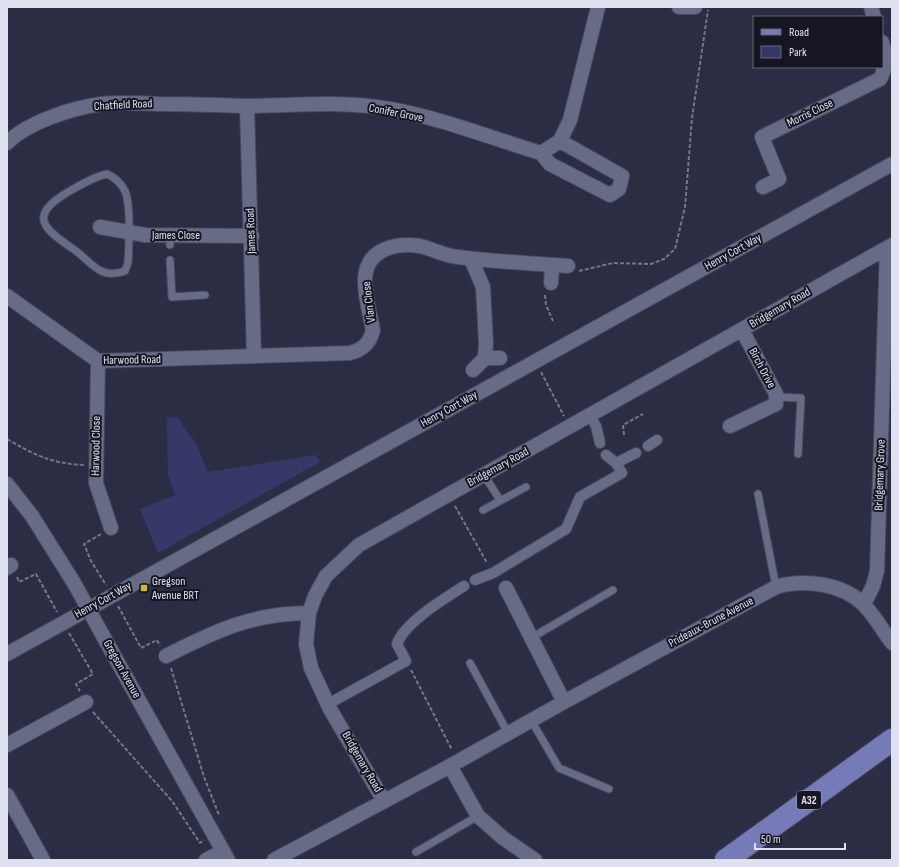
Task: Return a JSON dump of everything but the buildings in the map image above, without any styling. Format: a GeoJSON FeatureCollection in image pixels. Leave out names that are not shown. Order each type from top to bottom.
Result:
{"type":"FeatureCollection","features":[{"type":"Feature","properties":{"kind":"main road","name":"A32"},"geometry":{"type":"LineString","coordinates":[[726,860],[892,740]]}},
{"type":"Feature","properties":{"kind":"street"},"geometry":{"type":"LineString","coordinates":[[541,153],[560,141],[570,120],[598,7]]}},
{"type":"Feature","properties":{"kind":"street"},"geometry":{"type":"LineString","coordinates":[[679,7],[695,7]]}},
{"type":"Feature","properties":{"kind":"street","name":"Morris Close"},"geometry":{"type":"LineString","coordinates":[[763,187],[779,179],[762,137],[880,79],[886,68],[885,51],[883,45]]}},
{"type":"Feature","properties":{"kind":"street","name":"Chatfield Road"},"geometry":{"type":"LineString","coordinates":[[9,136],[39,122],[72,110],[101,104],[130,103],[247,106]]}},
{"type":"Feature","properties":{"kind":"street","name":"Conifer Grove"},"geometry":{"type":"LineString","coordinates":[[247,106],[338,104],[390,109],[429,119],[541,153],[550,164],[610,195],[619,189],[622,176],[560,141]]}},
{"type":"Feature","properties":{"kind":"street","name":"James Road"},"geometry":{"type":"LineString","coordinates":[[247,106],[252,236],[254,356]]}},
{"type":"Feature","properties":{"kind":"street","name":"Henry Cort Way"},"geometry":{"type":"LineString","coordinates":[[7,654],[892,164]]}},
{"type":"Feature","properties":{"kind":"street","name":"James Close"},"geometry":{"type":"LineString","coordinates":[[100,227],[170,240],[252,236]]}},
{"type":"Feature","properties":{"kind":"street","name":"Vian Close"},"geometry":{"type":"LineString","coordinates":[[254,356],[350,353],[357,351],[367,344],[372,337],[373,330],[365,278],[368,266],[381,250],[392,246],[407,244],[423,247],[453,257],[568,266]]}},
{"type":"Feature","properties":{"kind":"street","name":"Bridgemary Road"},"geometry":{"type":"LineString","coordinates":[[384,801],[328,704],[311,668],[306,644],[309,613],[315,596],[326,576],[359,545],[890,246]]}},
{"type":"Feature","properties":{"kind":"street","name":"Bridgemary Grove"},"geometry":{"type":"LineString","coordinates":[[864,604],[873,586],[877,571],[890,246]]}},
{"type":"Feature","properties":{"kind":"street"},"geometry":{"type":"LineString","coordinates":[[471,259],[483,287],[486,343],[485,358],[473,370]]}},
{"type":"Feature","properties":{"kind":"street"},"geometry":{"type":"LineString","coordinates":[[551,282],[552,265]]}},
{"type":"Feature","properties":{"kind":"street","name":"Harwood Road"},"geometry":{"type":"LineString","coordinates":[[7,296],[98,361],[254,356]]}},
{"type":"Feature","properties":{"kind":"street","name":"Birch Drive"},"geometry":{"type":"LineString","coordinates":[[730,426],[776,404],[776,394],[742,330]]}},
{"type":"Feature","properties":{"kind":"street"},"geometry":{"type":"LineString","coordinates":[[485,358],[500,358]]}},
{"type":"Feature","properties":{"kind":"street","name":"Harwood Close"},"geometry":{"type":"LineString","coordinates":[[98,361],[95,465],[96,483],[110,528]]}},
{"type":"Feature","properties":{"kind":"street"},"geometry":{"type":"LineString","coordinates":[[590,416],[596,426],[600,443]]}},
{"type":"Feature","properties":{"kind":"street"},"geometry":{"type":"LineString","coordinates":[[648,446],[658,440]]}},
{"type":"Feature","properties":{"kind":"street"},"geometry":{"type":"LineString","coordinates":[[616,463],[636,453]]}},
{"type":"Feature","properties":{"kind":"street"},"geometry":{"type":"LineString","coordinates":[[475,580],[493,573],[566,529],[580,497],[622,473],[616,463],[606,455]]}},
{"type":"Feature","properties":{"kind":"street","name":"Gregson Avenue"},"geometry":{"type":"LineString","coordinates":[[7,484],[32,516],[74,584],[225,856]]}},
{"type":"Feature","properties":{"kind":"street","name":"Prideaux-Brune Avenue"},"geometry":{"type":"LineString","coordinates":[[274,860],[454,764],[531,720],[776,587],[799,582],[822,585],[848,594],[864,604]]}},
{"type":"Feature","properties":{"kind":"street"},"geometry":{"type":"LineString","coordinates":[[328,704],[406,661],[397,644],[400,635],[437,604],[464,586]]}},
{"type":"Feature","properties":{"kind":"street"},"geometry":{"type":"LineString","coordinates":[[506,588],[564,702]]}},
{"type":"Feature","properties":{"kind":"street"},"geometry":{"type":"LineString","coordinates":[[864,604],[892,643]]}},
{"type":"Feature","properties":{"kind":"street"},"geometry":{"type":"LineString","coordinates":[[166,656],[209,634],[257,618],[286,613],[309,613]]}},
{"type":"Feature","properties":{"kind":"street"},"geometry":{"type":"LineString","coordinates":[[7,745],[86,702]]}},
{"type":"Feature","properties":{"kind":"street"},"geometry":{"type":"LineString","coordinates":[[454,764],[478,816],[531,859]]}},
{"type":"Feature","properties":{"kind":"street"},"geometry":{"type":"LineString","coordinates":[[7,795],[43,860]]}},
{"type":"Feature","properties":{"kind":"street"},"geometry":{"type":"LineString","coordinates":[[206,860],[225,856]]}},
{"type":"Feature","properties":{"kind":"lane"},"geometry":{"type":"LineString","coordinates":[[107,174],[118,181],[126,192],[128,232],[128,264],[125,271],[118,274],[108,274],[99,271],[50,233],[46,225],[45,210],[50,203],[92,178],[107,174]]}},
{"type":"Feature","properties":{"kind":"lane"},"geometry":{"type":"LineString","coordinates":[[170,260],[172,297],[205,295]]}},
{"type":"Feature","properties":{"kind":"lane"},"geometry":{"type":"LineString","coordinates":[[776,397],[801,398],[798,454]]}},
{"type":"Feature","properties":{"kind":"lane"},"geometry":{"type":"LineString","coordinates":[[484,475],[500,500]]}},
{"type":"Feature","properties":{"kind":"lane"},"geometry":{"type":"LineString","coordinates":[[483,510],[526,487]]}},
{"type":"Feature","properties":{"kind":"lane"},"geometry":{"type":"LineString","coordinates":[[758,494],[776,587]]}},
{"type":"Feature","properties":{"kind":"lane"},"geometry":{"type":"LineString","coordinates":[[531,638],[613,590]]}},
{"type":"Feature","properties":{"kind":"lane"},"geometry":{"type":"LineString","coordinates":[[470,663],[508,733]]}},
{"type":"Feature","properties":{"kind":"lane"},"geometry":{"type":"LineString","coordinates":[[531,720],[559,768],[609,789]]}},
{"type":"Feature","properties":{"kind":"lane"},"geometry":{"type":"LineString","coordinates":[[416,852],[478,816]]}},
{"type":"Feature","properties":{"kind":"path"},"geometry":{"type":"LineString","coordinates":[[568,266],[570,272],[613,263],[651,264],[664,259],[676,250],[685,207],[692,118],[708,7]]}},
{"type":"Feature","properties":{"kind":"path"},"geometry":{"type":"LineString","coordinates":[[539,368],[553,398],[570,427]]}},
{"type":"Feature","properties":{"kind":"path"},"geometry":{"type":"LineString","coordinates":[[624,435],[623,425],[643,414]]}},
{"type":"Feature","properties":{"kind":"path"},"geometry":{"type":"LineString","coordinates":[[7,439],[38,457],[68,464],[95,465]]}},
{"type":"Feature","properties":{"kind":"path"},"geometry":{"type":"LineString","coordinates":[[448,494],[493,573]]}},
{"type":"Feature","properties":{"kind":"path"},"geometry":{"type":"LineString","coordinates":[[108,588],[91,561],[84,544],[110,528]]}},
{"type":"Feature","properties":{"kind":"path"},"geometry":{"type":"LineString","coordinates":[[9,566],[19,582],[36,574],[59,614]]}},
{"type":"Feature","properties":{"kind":"path"},"geometry":{"type":"LineString","coordinates":[[117,605],[141,648],[157,640],[166,656],[204,777],[221,820]]}},
{"type":"Feature","properties":{"kind":"path"},"geometry":{"type":"LineString","coordinates":[[69,632],[93,674],[76,684],[86,702],[172,801],[200,843],[214,835]]}},
{"type":"Feature","properties":{"kind":"path"},"geometry":{"type":"LineString","coordinates":[[406,661],[454,764]]}},
{"type":"Feature","properties":{"kind":"green space"},"geometry":{"type":"Polygon","coordinates":[[[167,417],[177,417],[196,444],[208,472],[315,455],[320,462],[158,553],[140,509],[175,495],[168,476],[167,417]]]}},
{"type":"Feature","properties":{"kind":"place","name":"Gregson Avenue BRT"},"geometry":{"type":"Point","coordinates":[144,588]}}]}
